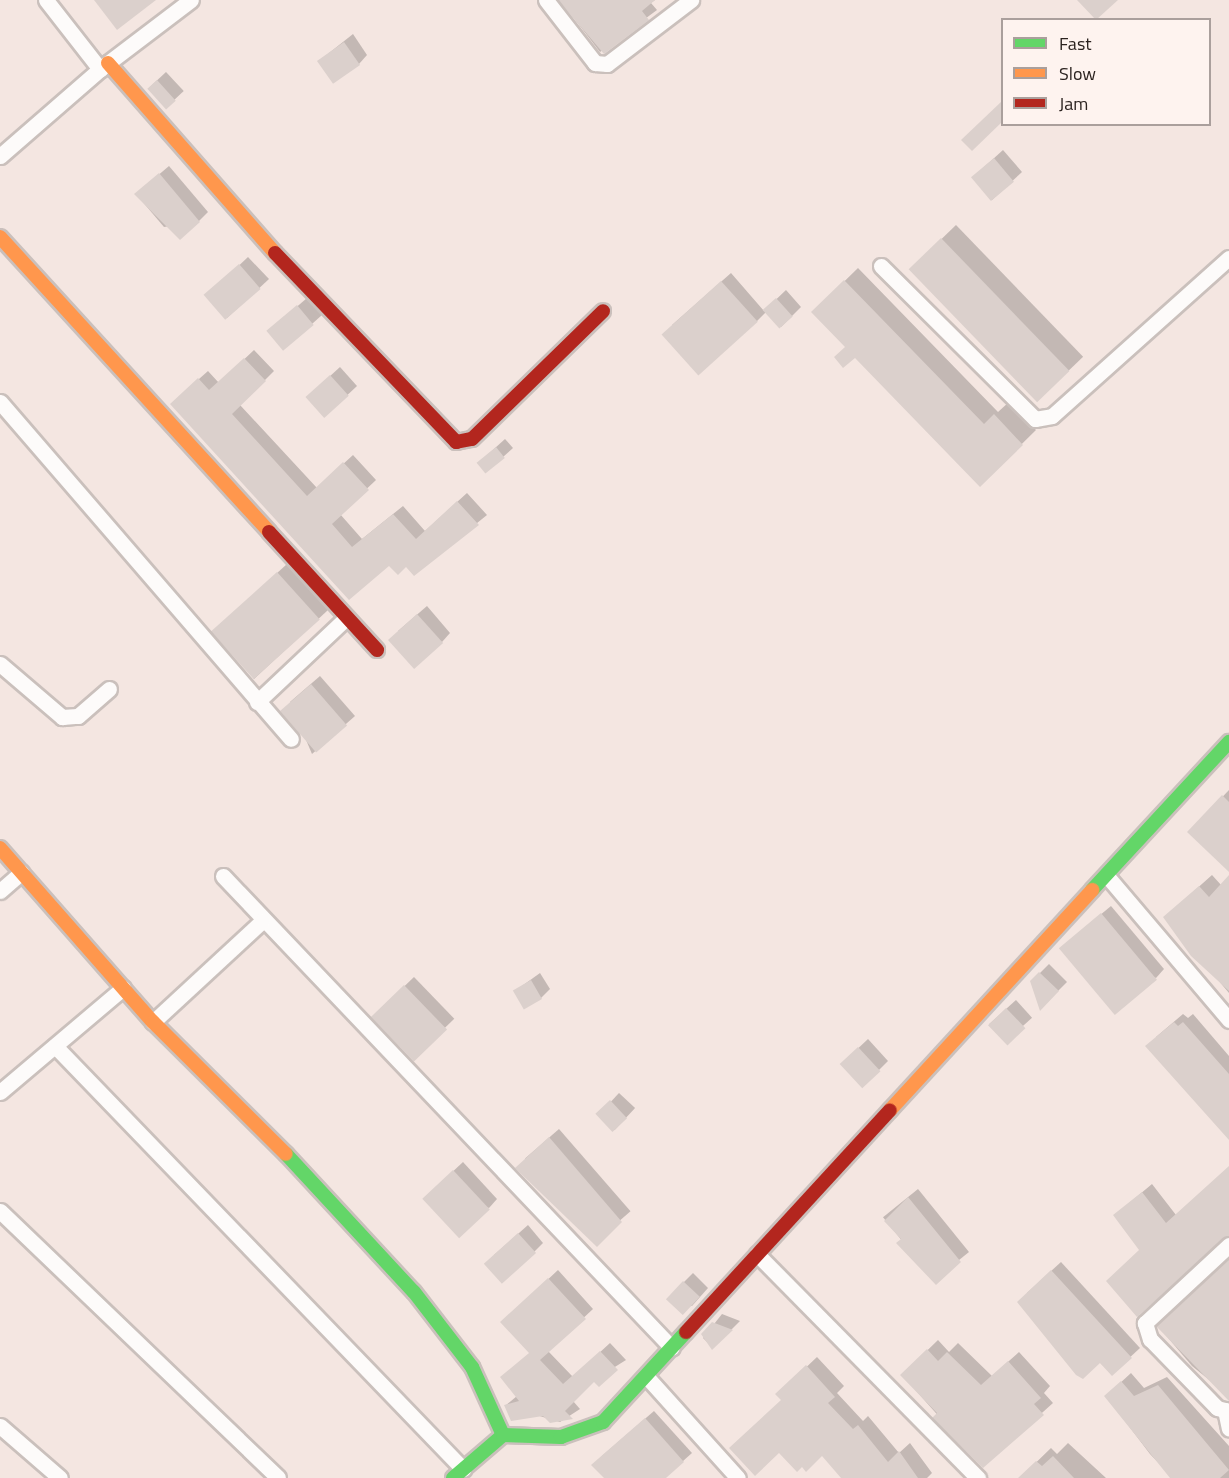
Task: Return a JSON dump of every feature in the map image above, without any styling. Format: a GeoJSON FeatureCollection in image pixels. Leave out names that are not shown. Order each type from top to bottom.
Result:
{"type":"FeatureCollection","features":[{"type":"Feature","properties":{"kind":"street"},"geometry":{"type":"LineString","coordinates":[[46,0],[333,320],[456,442],[472,439],[603,311]]}},
{"type":"Feature","properties":{"kind":"street"},"geometry":{"type":"LineString","coordinates":[[0,156],[104,66],[191,0]]}},
{"type":"Feature","properties":{"kind":"street"},"geometry":{"type":"LineString","coordinates":[[546,0],[595,63],[608,64],[691,0]]}},
{"type":"Feature","properties":{"kind":"street"},"geometry":{"type":"LineString","coordinates":[[0,237],[377,650]]}},
{"type":"Feature","properties":{"kind":"street"},"geometry":{"type":"LineString","coordinates":[[881,266],[1035,419],[1052,416],[1229,258]]}},
{"type":"Feature","properties":{"kind":"street"},"geometry":{"type":"LineString","coordinates":[[0,402],[291,739]]}},
{"type":"Feature","properties":{"kind":"street"},"geometry":{"type":"LineString","coordinates":[[257,702],[346,618]]}},
{"type":"Feature","properties":{"kind":"street"},"geometry":{"type":"LineString","coordinates":[[0,664],[62,717],[78,716],[109,688]]}},
{"type":"Feature","properties":{"kind":"street"},"geometry":{"type":"LineString","coordinates":[[55,1046],[458,1473],[503,1435],[581,1434],[603,1422],[1228,746]]}},
{"type":"Feature","properties":{"kind":"street"},"geometry":{"type":"LineString","coordinates":[[0,848],[153,1022],[315,1183],[441,1323],[472,1367],[503,1435]]}},
{"type":"Feature","properties":{"kind":"street"},"geometry":{"type":"LineString","coordinates":[[0,891],[21,873]]}},
{"type":"Feature","properties":{"kind":"street"},"geometry":{"type":"LineString","coordinates":[[224,876],[262,921],[672,1348]]}},
{"type":"Feature","properties":{"kind":"street"},"geometry":{"type":"LineString","coordinates":[[1107,876],[1229,1020]]}},
{"type":"Feature","properties":{"kind":"street"},"geometry":{"type":"LineString","coordinates":[[153,1022],[262,921]]}},
{"type":"Feature","properties":{"kind":"street"},"geometry":{"type":"LineString","coordinates":[[0,1092],[123,988]]}},
{"type":"Feature","properties":{"kind":"street"},"geometry":{"type":"LineString","coordinates":[[0,1211],[278,1478]]}},
{"type":"Feature","properties":{"kind":"street"},"geometry":{"type":"LineString","coordinates":[[1229,1245],[1145,1323],[1150,1339],[1227,1410],[1229,1429]]}},
{"type":"Feature","properties":{"kind":"street"},"geometry":{"type":"LineString","coordinates":[[757,1254],[978,1478]]}},
{"type":"Feature","properties":{"kind":"street"},"geometry":{"type":"LineString","coordinates":[[646,1376],[738,1478]]}},
{"type":"Feature","properties":{"kind":"street"},"geometry":{"type":"LineString","coordinates":[[0,1426],[60,1478]]}},
{"type":"Feature","properties":{"kind":"building"},"geometry":{"type":"Polygon","coordinates":[[[94,0],[156,0],[117,30],[94,0]]]}},
{"type":"Feature","properties":{"kind":"building"},"geometry":{"type":"Polygon","coordinates":[[[558,0],[655,0],[642,11],[649,20],[604,54],[558,0]]]}},
{"type":"Feature","properties":{"kind":"building"},"geometry":{"type":"Polygon","coordinates":[[[1077,0],[1118,0],[1098,18],[1094,18],[1077,0]]]}},
{"type":"Feature","properties":{"kind":"building"},"geometry":{"type":"Polygon","coordinates":[[[344,42],[360,65],[333,84],[317,61],[344,42]]]}},
{"type":"Feature","properties":{"kind":"building"},"geometry":{"type":"Polygon","coordinates":[[[157,80],[176,101],[166,110],[147,89],[157,80]]]}},
{"type":"Feature","properties":{"kind":"building"},"geometry":{"type":"Polygon","coordinates":[[[1001,102],[1001,123],[972,151],[961,140],[1001,102]]]}},
{"type":"Feature","properties":{"kind":"building"},"geometry":{"type":"Polygon","coordinates":[[[994,158],[1014,182],[991,201],[971,177],[994,158]]]}},
{"type":"Feature","properties":{"kind":"building"},"geometry":{"type":"Polygon","coordinates":[[[159,173],[200,222],[180,240],[134,194],[159,173]]]}},
{"type":"Feature","properties":{"kind":"building"},"geometry":{"type":"Polygon","coordinates":[[[941,238],[1070,371],[1037,402],[909,269],[941,238]]]}},
{"type":"Feature","properties":{"kind":"building"},"geometry":{"type":"Polygon","coordinates":[[[239,264],[261,289],[225,320],[204,295],[239,264]]]}},
{"type":"Feature","properties":{"kind":"building"},"geometry":{"type":"Polygon","coordinates":[[[844,280],[984,424],[994,414],[1023,445],[980,487],[855,358],[843,368],[834,357],[845,347],[811,312],[844,280]]]}},
{"type":"Feature","properties":{"kind":"building"},"geometry":{"type":"Polygon","coordinates":[[[721,281],[758,322],[698,375],[662,335],[721,281]]]}},
{"type":"Feature","properties":{"kind":"building"},"geometry":{"type":"Polygon","coordinates":[[[776,298],[793,317],[779,329],[763,310],[776,298]]]}},
{"type":"Feature","properties":{"kind":"building"},"geometry":{"type":"Polygon","coordinates":[[[297,305],[314,325],[283,351],[266,331],[297,305]]]}},
{"type":"Feature","properties":{"kind":"building"},"geometry":{"type":"Polygon","coordinates":[[[244,358],[266,381],[232,414],[307,496],[343,462],[369,490],[332,524],[352,547],[393,514],[416,539],[457,501],[479,525],[414,576],[406,567],[398,575],[389,566],[349,600],[170,404],[198,378],[209,390],[244,358]]]}},
{"type":"Feature","properties":{"kind":"building"},"geometry":{"type":"Polygon","coordinates":[[[330,375],[349,396],[324,418],[305,397],[330,375]]]}},
{"type":"Feature","properties":{"kind":"building"},"geometry":{"type":"Polygon","coordinates":[[[496,447],[505,458],[485,474],[477,463],[496,447]]]}},
{"type":"Feature","properties":{"kind":"building"},"geometry":{"type":"Polygon","coordinates":[[[277,572],[320,620],[254,679],[211,632],[277,572]]]}},
{"type":"Feature","properties":{"kind":"building"},"geometry":{"type":"Polygon","coordinates":[[[417,614],[443,643],[414,669],[388,640],[417,614]]]}},
{"type":"Feature","properties":{"kind":"building"},"geometry":{"type":"Polygon","coordinates":[[[311,684],[347,726],[316,752],[280,711],[311,684]]]}},
{"type":"Feature","properties":{"kind":"building"},"geometry":{"type":"Polygon","coordinates":[[[1222,795],[1229,802],[1229,872],[1187,832],[1222,795]]]}},
{"type":"Feature","properties":{"kind":"building"},"geometry":{"type":"Polygon","coordinates":[[[1229,875],[1229,991],[1191,956],[1163,917],[1199,886],[1209,897],[1229,875]]]}},
{"type":"Feature","properties":{"kind":"building"},"geometry":{"type":"Polygon","coordinates":[[[1101,913],[1157,980],[1115,1015],[1059,948],[1101,913]]]}},
{"type":"Feature","properties":{"kind":"building"},"geometry":{"type":"Polygon","coordinates":[[[1039,972],[1059,991],[1040,1011],[1030,981],[1039,972]]]}},
{"type":"Feature","properties":{"kind":"building"},"geometry":{"type":"Polygon","coordinates":[[[531,980],[542,999],[524,1010],[513,990],[531,980]]]}},
{"type":"Feature","properties":{"kind":"building"},"geometry":{"type":"Polygon","coordinates":[[[404,985],[447,1030],[414,1062],[371,1017],[404,985]]]}},
{"type":"Feature","properties":{"kind":"building"},"geometry":{"type":"Polygon","coordinates":[[[1006,1008],[1025,1028],[1007,1046],[988,1025],[1006,1008]]]}},
{"type":"Feature","properties":{"kind":"building"},"geometry":{"type":"Polygon","coordinates":[[[1174,1022],[1178,1026],[1183,1022],[1229,1074],[1229,1140],[1145,1046],[1174,1022]]]}},
{"type":"Feature","properties":{"kind":"building"},"geometry":{"type":"Polygon","coordinates":[[[858,1047],[881,1071],[862,1088],[840,1064],[858,1047]]]}},
{"type":"Feature","properties":{"kind":"building"},"geometry":{"type":"Polygon","coordinates":[[[610,1100],[627,1118],[612,1132],[595,1114],[610,1100]]]}},
{"type":"Feature","properties":{"kind":"building"},"geometry":{"type":"Polygon","coordinates":[[[549,1137],[622,1222],[597,1247],[515,1168],[549,1137]]]}},
{"type":"Feature","properties":{"kind":"building"},"geometry":{"type":"Polygon","coordinates":[[[1229,1166],[1229,1236],[1137,1317],[1106,1281],[1139,1250],[1113,1215],[1142,1192],[1166,1223],[1229,1166]]]}},
{"type":"Feature","properties":{"kind":"building"},"geometry":{"type":"Polygon","coordinates":[[[453,1170],[490,1209],[459,1238],[422,1199],[453,1170]]]}},
{"type":"Feature","properties":{"kind":"building"},"geometry":{"type":"Polygon","coordinates":[[[908,1197],[961,1262],[936,1285],[896,1243],[901,1239],[884,1221],[908,1197]]]}},
{"type":"Feature","properties":{"kind":"building"},"geometry":{"type":"Polygon","coordinates":[[[518,1233],[536,1253],[502,1284],[484,1264],[518,1233]]]}},
{"type":"Feature","properties":{"kind":"building"},"geometry":{"type":"Polygon","coordinates":[[[1229,1258],[1229,1401],[1156,1326],[1229,1258]]]}},
{"type":"Feature","properties":{"kind":"building"},"geometry":{"type":"Polygon","coordinates":[[[1051,1270],[1132,1358],[1112,1376],[1100,1363],[1083,1379],[1076,1375],[1017,1302],[1051,1270]]]}},
{"type":"Feature","properties":{"kind":"building"},"geometry":{"type":"Polygon","coordinates":[[[548,1278],[586,1319],[540,1360],[563,1384],[600,1351],[618,1370],[599,1387],[594,1382],[565,1411],[573,1419],[550,1423],[543,1416],[511,1421],[504,1405],[519,1401],[500,1377],[529,1353],[500,1322],[548,1278]]]}},
{"type":"Feature","properties":{"kind":"building"},"geometry":{"type":"Polygon","coordinates":[[[683,1281],[700,1297],[683,1315],[666,1299],[683,1281]]]}},
{"type":"Feature","properties":{"kind":"building"},"geometry":{"type":"Polygon","coordinates":[[[712,1322],[733,1330],[712,1350],[701,1334],[712,1322]]]}},
{"type":"Feature","properties":{"kind":"building"},"geometry":{"type":"Polygon","coordinates":[[[927,1349],[938,1361],[947,1352],[981,1385],[1008,1361],[1041,1398],[1034,1404],[1044,1415],[983,1468],[932,1418],[937,1413],[900,1375],[927,1349]]]}},
{"type":"Feature","properties":{"kind":"building"},"geometry":{"type":"Polygon","coordinates":[[[806,1365],[835,1397],[828,1403],[853,1429],[858,1425],[888,1462],[899,1451],[918,1478],[841,1478],[822,1456],[806,1472],[802,1467],[797,1472],[779,1453],[755,1476],[729,1448],[781,1400],[775,1394],[806,1365]]]}},
{"type":"Feature","properties":{"kind":"building"},"geometry":{"type":"Polygon","coordinates":[[[1121,1381],[1134,1396],[1158,1385],[1229,1470],[1220,1478],[1170,1478],[1104,1396],[1121,1381]]]}},
{"type":"Feature","properties":{"kind":"building"},"geometry":{"type":"Polygon","coordinates":[[[645,1418],[684,1462],[666,1478],[604,1478],[591,1465],[645,1418]]]}},
{"type":"Feature","properties":{"kind":"building"},"geometry":{"type":"Polygon","coordinates":[[[1053,1456],[1074,1478],[1018,1478],[1036,1461],[1042,1466],[1053,1456]]]}},
{"type":"Feature","properties":{"kind":"traffic: fast"},"geometry":{"type":"LineString","coordinates":[[1092,890],[1229,742]]}},
{"type":"Feature","properties":{"kind":"traffic: fast"},"geometry":{"type":"LineString","coordinates":[[286,1154],[414,1292],[472,1367],[503,1435]]}},
{"type":"Feature","properties":{"kind":"traffic: fast"},"geometry":{"type":"LineString","coordinates":[[453,1478],[503,1435],[561,1437],[603,1422],[686,1332]]}},
{"type":"Feature","properties":{"kind":"traffic: slow"},"geometry":{"type":"LineString","coordinates":[[108,63],[275,253]]}},
{"type":"Feature","properties":{"kind":"traffic: slow"},"geometry":{"type":"LineString","coordinates":[[0,237],[269,532]]}},
{"type":"Feature","properties":{"kind":"traffic: slow"},"geometry":{"type":"LineString","coordinates":[[0,848],[153,1022],[286,1154]]}},
{"type":"Feature","properties":{"kind":"traffic: slow"},"geometry":{"type":"LineString","coordinates":[[890,1110],[1092,890]]}},
{"type":"Feature","properties":{"kind":"traffic: jam"},"geometry":{"type":"LineString","coordinates":[[275,253],[456,442],[472,439],[603,311]]}},
{"type":"Feature","properties":{"kind":"traffic: jam"},"geometry":{"type":"LineString","coordinates":[[269,532],[377,650]]}},
{"type":"Feature","properties":{"kind":"traffic: jam"},"geometry":{"type":"LineString","coordinates":[[686,1332],[890,1110]]}}]}
